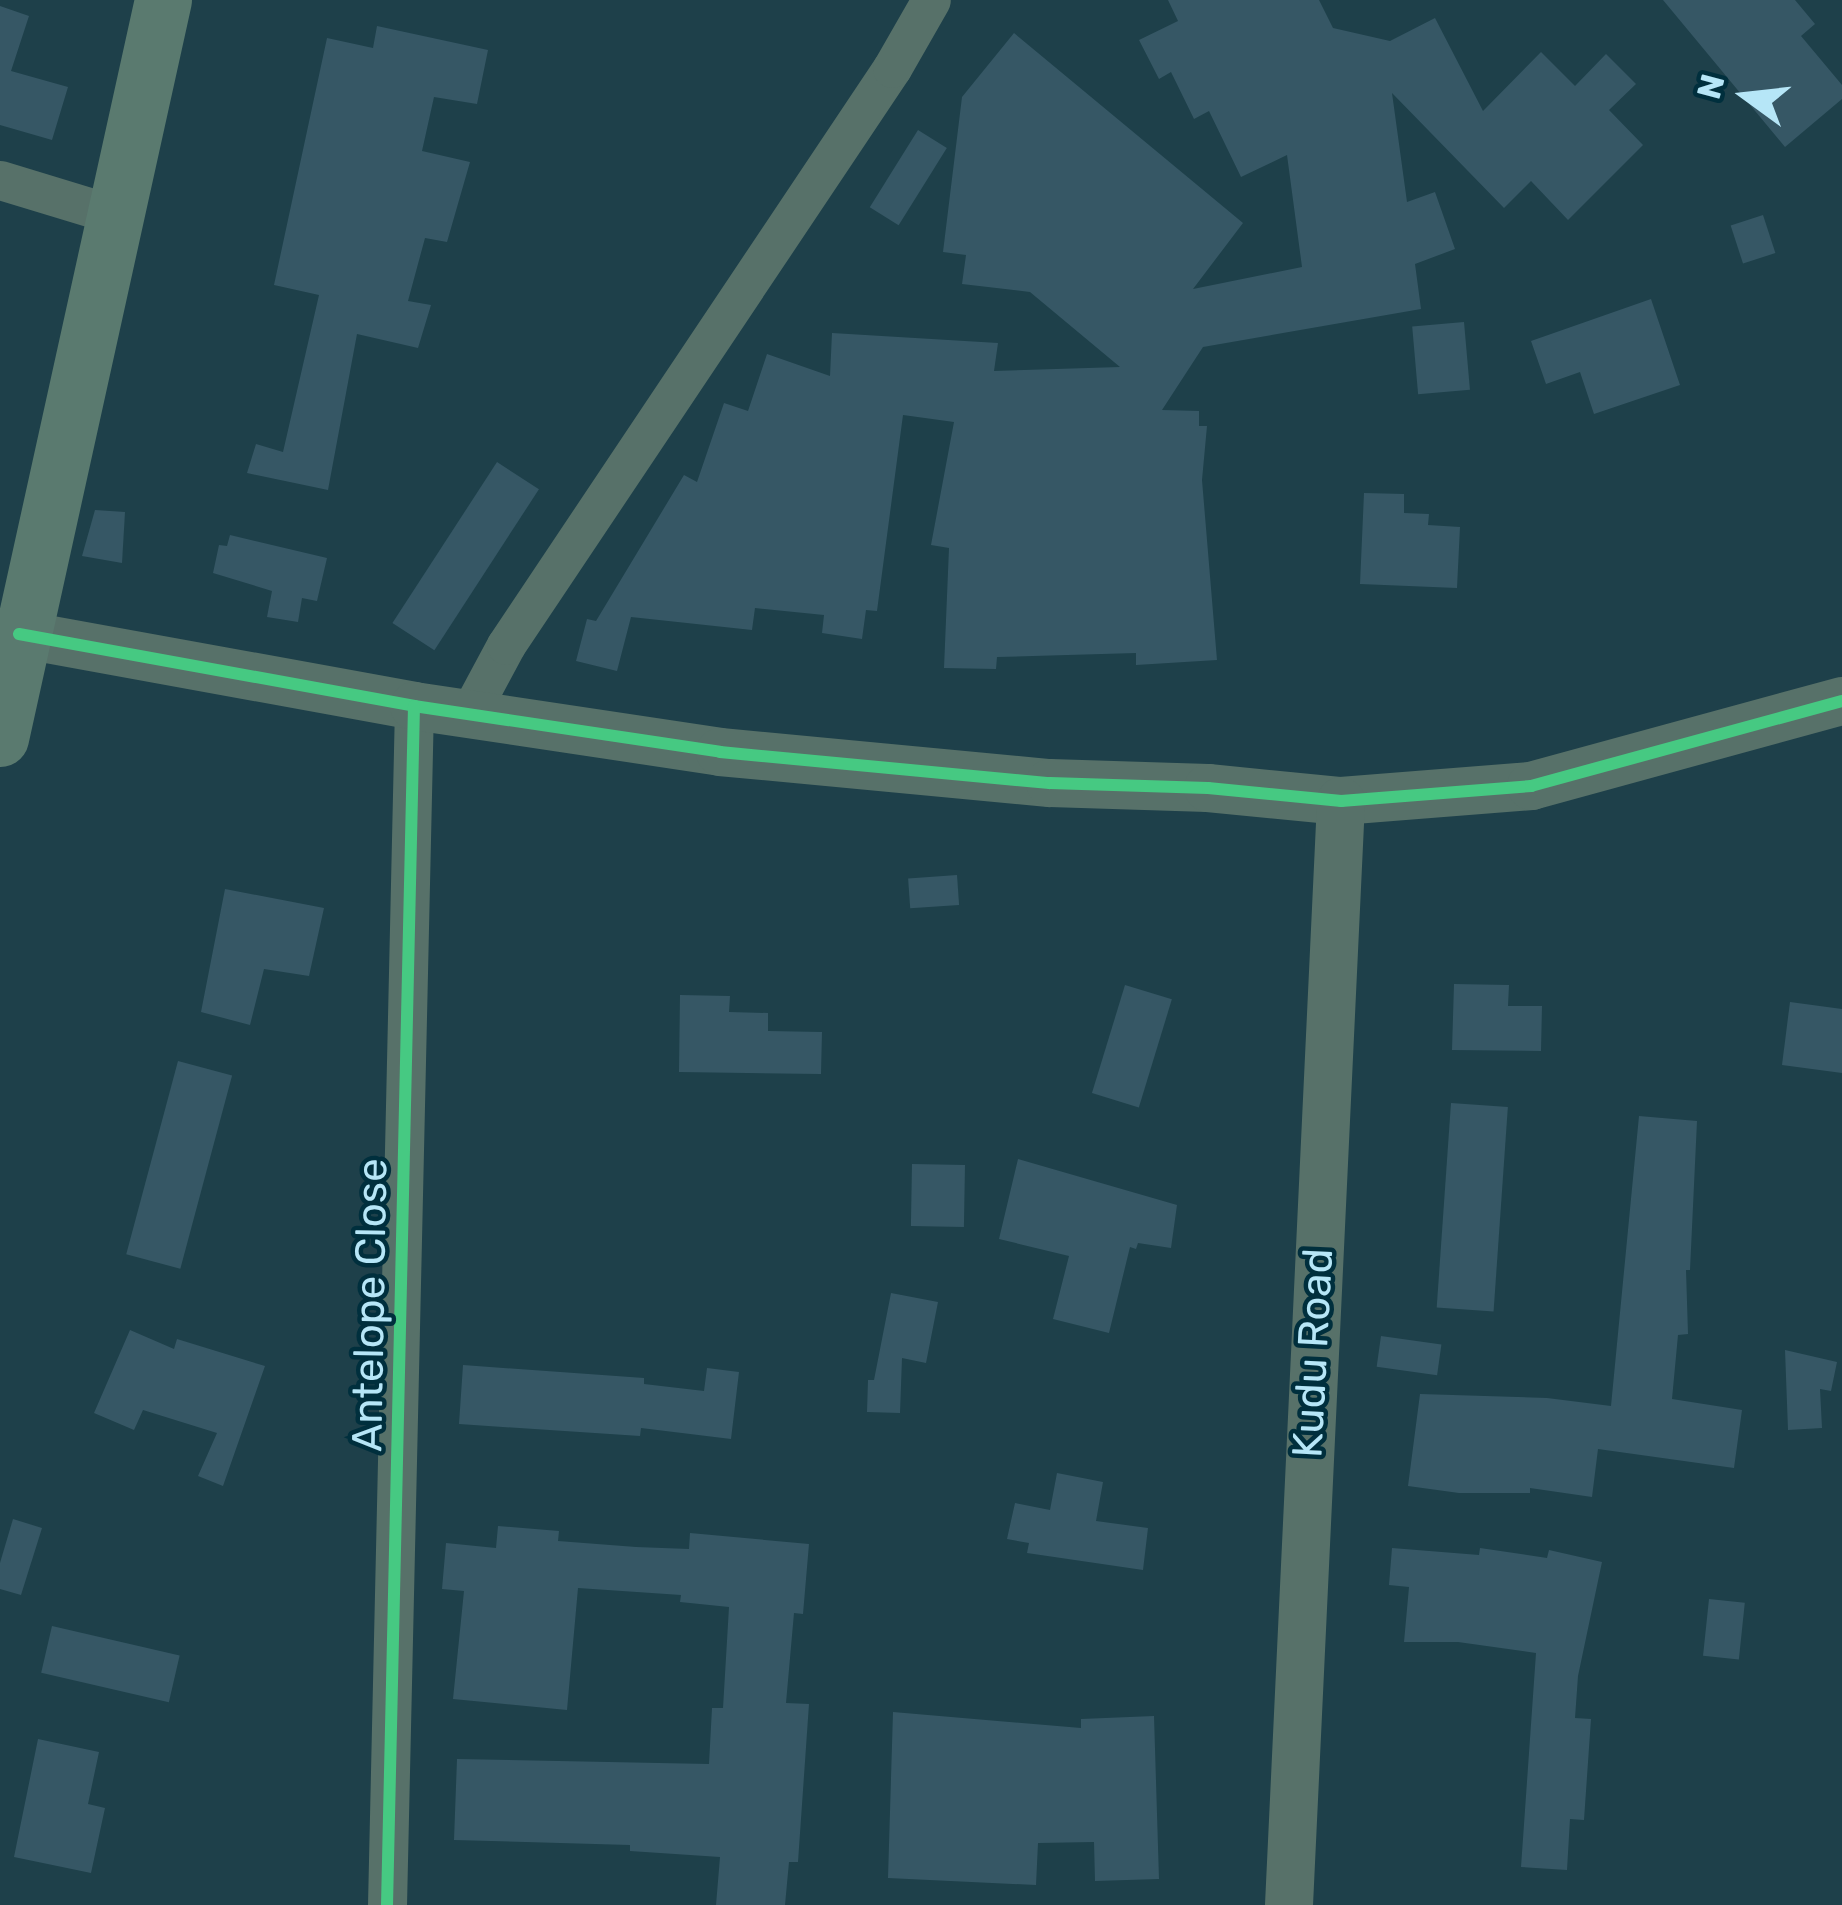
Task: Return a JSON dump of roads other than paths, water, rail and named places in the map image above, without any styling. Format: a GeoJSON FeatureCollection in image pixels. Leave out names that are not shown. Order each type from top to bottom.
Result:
{"type":"FeatureCollection","features":[{"type":"Feature","properties":{"kind":"main road"},"geometry":{"type":"LineString","coordinates":[[0,738],[10,632],[115,215],[163,0]]}},
{"type":"Feature","properties":{"kind":"street"},"geometry":{"type":"LineString","coordinates":[[469,714],[506,645],[892,68],[931,0]]}},
{"type":"Feature","properties":{"kind":"street"},"geometry":{"type":"LineString","coordinates":[[0,180],[115,215]]}},
{"type":"Feature","properties":{"kind":"street"},"geometry":{"type":"LineString","coordinates":[[10,632],[413,706],[844,766],[1341,801],[1531,786],[1842,701]]}},
{"type":"Feature","properties":{"kind":"street","name":"Antelope Close"},"geometry":{"type":"LineString","coordinates":[[387,1905],[413,706]]}},
{"type":"Feature","properties":{"kind":"street","name":"Kudu Road"},"geometry":{"type":"LineString","coordinates":[[1288,1905],[1341,801]]}}]}
